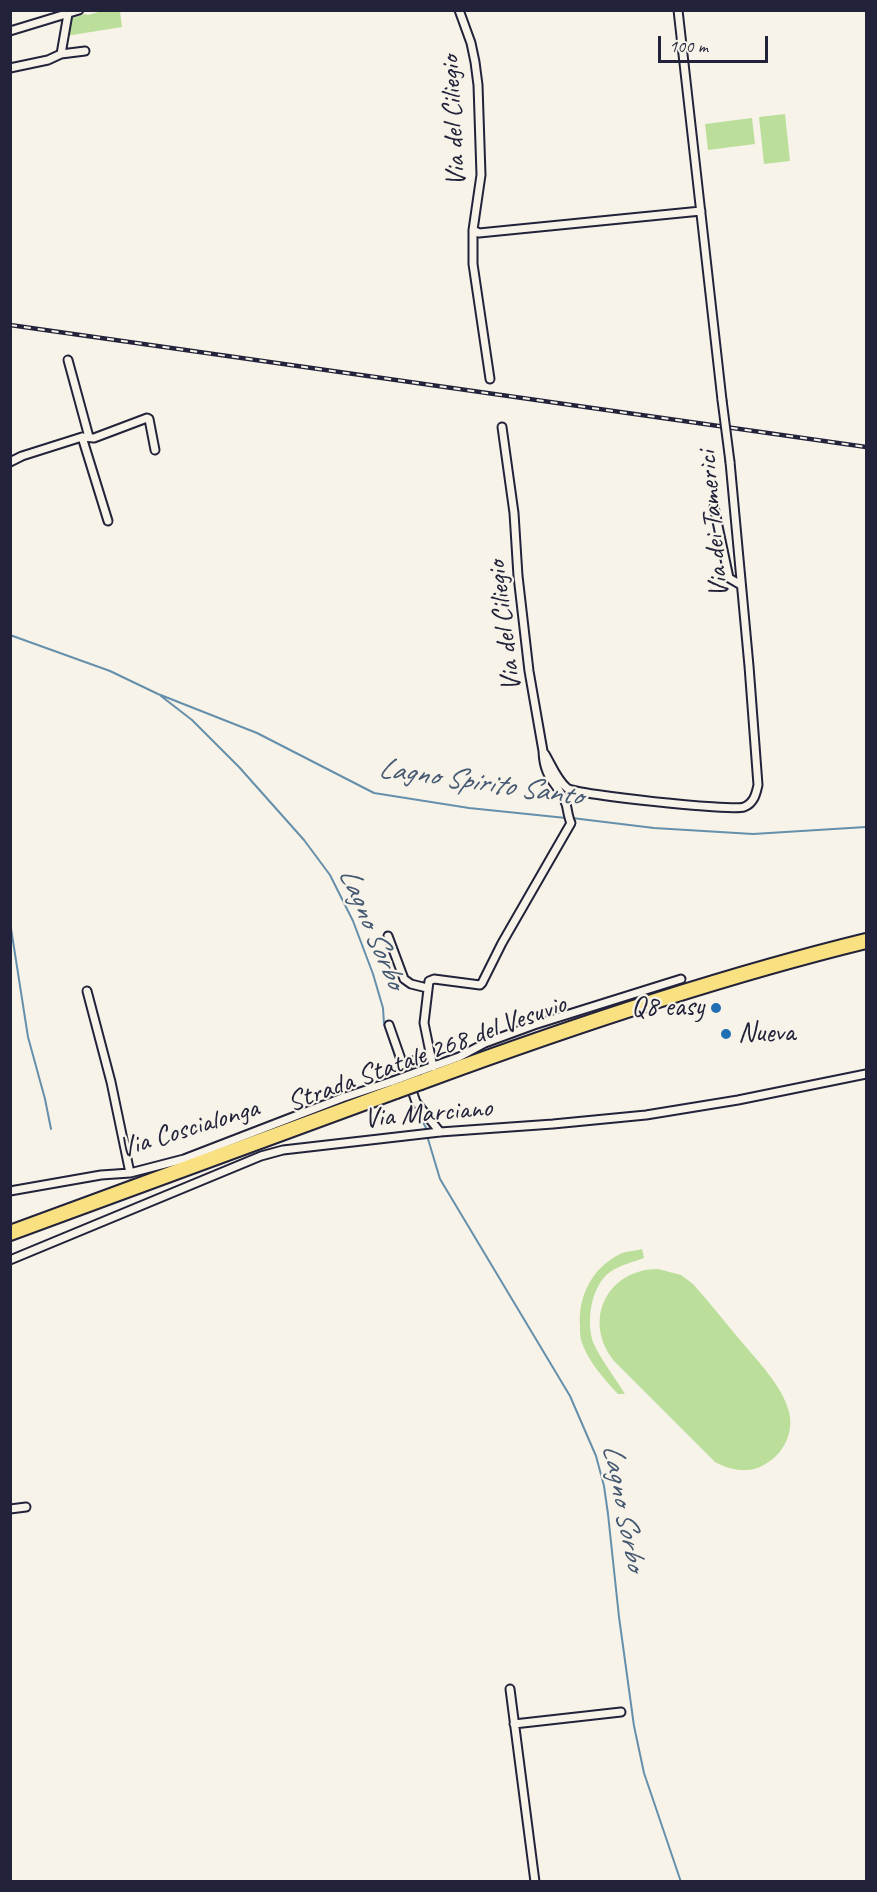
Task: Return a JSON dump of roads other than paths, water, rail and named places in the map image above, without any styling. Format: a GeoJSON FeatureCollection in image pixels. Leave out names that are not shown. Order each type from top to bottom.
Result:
{"type":"FeatureCollection","features":[{"type":"Feature","properties":{"kind":"highway","name":"Strada Statale 268 del Vesuvio"},"geometry":{"type":"LineString","coordinates":[[10,1233],[420,1077],[730,978],[867,941]]}},
{"type":"Feature","properties":{"kind":"street","name":"Via del Ciliegio"},"geometry":{"type":"LineString","coordinates":[[459,10],[476,62],[478,85],[481,175],[473,230],[473,264],[490,379]]}},
{"type":"Feature","properties":{"kind":"street","name":"Via dei Tamerici"},"geometry":{"type":"LineString","coordinates":[[543,751],[561,782],[569,789],[591,795],[741,808],[752,802],[758,785],[730,462],[678,10]]}},
{"type":"Feature","properties":{"kind":"street"},"geometry":{"type":"LineString","coordinates":[[10,31],[73,12]]}},
{"type":"Feature","properties":{"kind":"street"},"geometry":{"type":"LineString","coordinates":[[60,54],[73,12]]}},
{"type":"Feature","properties":{"kind":"street"},"geometry":{"type":"LineString","coordinates":[[10,68],[48,60],[60,54],[85,51]]}},
{"type":"Feature","properties":{"kind":"street"},"geometry":{"type":"LineString","coordinates":[[473,230],[478,233],[701,211]]}},
{"type":"Feature","properties":{"kind":"street"},"geometry":{"type":"LineString","coordinates":[[68,360],[108,521]]}},
{"type":"Feature","properties":{"kind":"street"},"geometry":{"type":"LineString","coordinates":[[10,462],[22,456],[86,437],[94,438],[147,418],[155,450]]}},
{"type":"Feature","properties":{"kind":"street","name":"Via del Ciliegio"},"geometry":{"type":"LineString","coordinates":[[427,988],[430,979],[480,985],[483,983],[502,943],[571,823],[566,804],[549,777],[544,764],[529,671],[518,576],[514,513],[502,427]]}},
{"type":"Feature","properties":{"kind":"street"},"geometry":{"type":"LineString","coordinates":[[714,507],[729,578],[741,585]]}},
{"type":"Feature","properties":{"kind":"street"},"geometry":{"type":"LineString","coordinates":[[388,936],[404,979],[411,984],[427,988],[424,1023],[433,1067]]}},
{"type":"Feature","properties":{"kind":"street"},"geometry":{"type":"LineString","coordinates":[[420,1077],[433,1067],[459,1057],[485,1043],[534,1025],[681,979]]}},
{"type":"Feature","properties":{"kind":"street"},"geometry":{"type":"LineString","coordinates":[[87,991],[111,1082],[130,1173]]}},
{"type":"Feature","properties":{"kind":"street"},"geometry":{"type":"LineString","coordinates":[[388,1025],[416,1101],[440,1132]]}},
{"type":"Feature","properties":{"kind":"street"},"geometry":{"type":"LineString","coordinates":[[403,1066],[430,1055]]}},
{"type":"Feature","properties":{"kind":"street","name":"Via Marciano"},"geometry":{"type":"LineString","coordinates":[[10,1260],[261,1156],[283,1150],[440,1132],[646,1115],[738,1100],[867,1074]]}},
{"type":"Feature","properties":{"kind":"street","name":"Via Coscialonga"},"geometry":{"type":"LineString","coordinates":[[10,1191],[100,1175],[130,1173],[184,1159],[342,1098],[394,1086]]}},
{"type":"Feature","properties":{"kind":"street"},"geometry":{"type":"LineString","coordinates":[[10,1509],[26,1507]]}},
{"type":"Feature","properties":{"kind":"street"},"geometry":{"type":"LineString","coordinates":[[510,1689],[535,1881]]}},
{"type":"Feature","properties":{"kind":"street"},"geometry":{"type":"LineString","coordinates":[[514,1724],[621,1712]]}},
{"type":"Feature","properties":{"kind":"waterway","name":"Lagno Spirito Santo"},"geometry":{"type":"LineString","coordinates":[[10,635],[110,671],[158,694],[257,733],[374,793],[469,808],[566,818]]}},
{"type":"Feature","properties":{"kind":"waterway","name":"Lagno Sorbo"},"geometry":{"type":"LineString","coordinates":[[161,696],[192,720],[239,767],[304,840],[330,875],[353,921],[373,974],[383,1008],[384,1024],[402,1077]]}},
{"type":"Feature","properties":{"kind":"waterway","name":"Lagno Spirito Santo"},"geometry":{"type":"LineString","coordinates":[[572,818],[654,828],[753,834],[866,827]]}},
{"type":"Feature","properties":{"kind":"waterway"},"geometry":{"type":"LineString","coordinates":[[10,922],[28,1037],[51,1129]]}},
{"type":"Feature","properties":{"kind":"waterway","name":"Lagno Sorbo"},"geometry":{"type":"LineString","coordinates":[[414,1104],[426,1128]]}},
{"type":"Feature","properties":{"kind":"waterway","name":"Lagno Sorbo"},"geometry":{"type":"LineString","coordinates":[[428,1139],[440,1179],[570,1396],[596,1456],[608,1514],[634,1726],[644,1773],[681,1882]]}},
{"type":"Feature","properties":{"kind":"railway"},"geometry":{"type":"LineString","coordinates":[[10,325],[866,447]]}},
{"type":"Feature","properties":{"kind":"place","name":"Q8 easy"},"geometry":{"type":"Point","coordinates":[716,1008]}},
{"type":"Feature","properties":{"kind":"place","name":"Nueva"},"geometry":{"type":"Point","coordinates":[726,1034]}}]}
